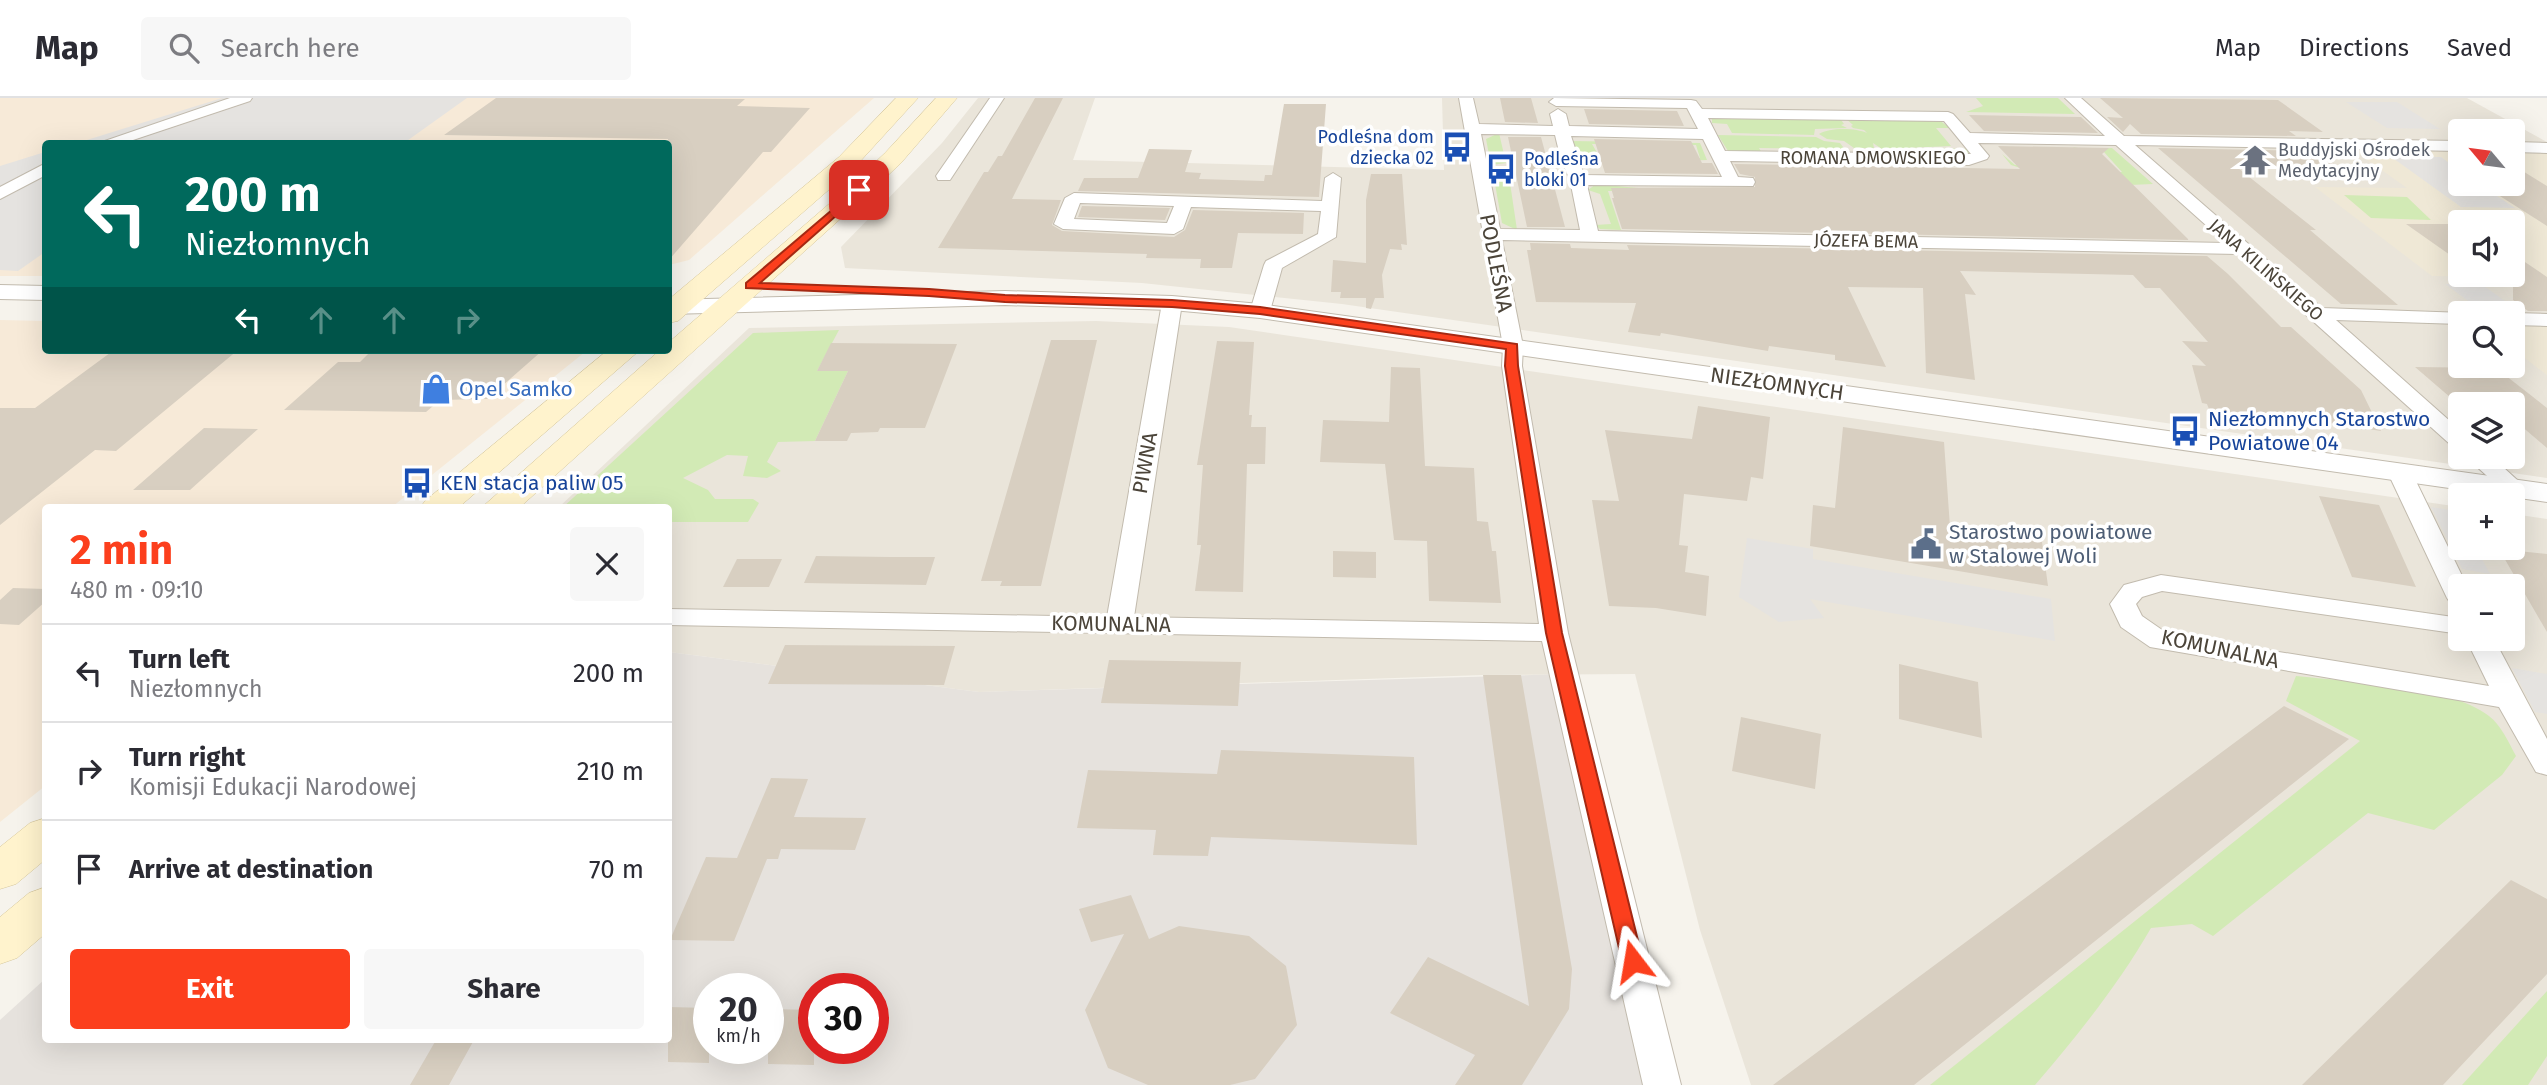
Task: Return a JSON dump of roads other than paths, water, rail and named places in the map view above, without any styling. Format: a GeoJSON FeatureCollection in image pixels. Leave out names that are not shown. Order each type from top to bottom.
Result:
{"type":"FeatureCollection","features":[{"type":"Feature","properties":{"kind":"main road"},"geometry":{"type":"LineString","coordinates":[[672,303],[704,286],[847,162],[908,98]]}},
{"type":"Feature","properties":{"kind":"main road"},"geometry":{"type":"LineString","coordinates":[[503,504],[893,158],[947,98]]}},
{"type":"Feature","properties":{"kind":"main road"},"geometry":{"type":"LineString","coordinates":[[442,504],[621,354]]}},
{"type":"Feature","properties":{"kind":"main road"},"geometry":{"type":"LineString","coordinates":[[0,872],[42,837]]}},
{"type":"Feature","properties":{"kind":"main road"},"geometry":{"type":"LineString","coordinates":[[0,945],[42,908]]}},
{"type":"Feature","properties":{"kind":"street"},"geometry":{"type":"LineString","coordinates":[[115,140],[245,98]]}},
{"type":"Feature","properties":{"kind":"street"},"geometry":{"type":"LineString","coordinates":[[944,176],[998,98]]}},
{"type":"Feature","properties":{"kind":"street","name":"PODLEŚNA"},"geometry":{"type":"LineString","coordinates":[[1466,98],[1513,346],[1512,366],[1554,633],[1662,1085]]}},
{"type":"Feature","properties":{"kind":"street","name":"JANA KILIŃSKIEGO"},"geometry":{"type":"LineString","coordinates":[[2072,98],[2448,430]]}},
{"type":"Feature","properties":{"kind":"street"},"geometry":{"type":"LineString","coordinates":[[1578,180],[1741,182],[1721,156],[1698,113],[1690,104],[1556,100],[1561,131],[1578,180],[1590,236]]}},
{"type":"Feature","properties":{"kind":"street"},"geometry":{"type":"LineString","coordinates":[[1698,113],[1948,117],[1968,138]]}},
{"type":"Feature","properties":{"kind":"street"},"geometry":{"type":"LineString","coordinates":[[1473,129],[1709,134]]}},
{"type":"Feature","properties":{"kind":"street","name":"ROMANA DMOWSKIEGO"},"geometry":{"type":"LineString","coordinates":[[1968,138],[2448,146]]}},
{"type":"Feature","properties":{"kind":"street","name":"ROMANA DMOWSKIEGO"},"geometry":{"type":"LineString","coordinates":[[1721,156],[1969,160],[1977,158],[1981,153],[1968,138]]}},
{"type":"Feature","properties":{"kind":"street"},"geometry":{"type":"LineString","coordinates":[[2525,147],[2547,148]]}},
{"type":"Feature","properties":{"kind":"street"},"geometry":{"type":"LineString","coordinates":[[0,194],[42,170]]}},
{"type":"Feature","properties":{"kind":"street"},"geometry":{"type":"LineString","coordinates":[[1260,311],[1273,265],[1327,237],[1333,178]]}},
{"type":"Feature","properties":{"kind":"street"},"geometry":{"type":"LineString","coordinates":[[1184,202],[1174,229],[1063,224],[1074,198],[1332,206]]}},
{"type":"Feature","properties":{"kind":"street","name":"JÓZEFA BEMA"},"geometry":{"type":"LineString","coordinates":[[1490,234],[2242,248]]}},
{"type":"Feature","properties":{"kind":"street","name":"NIEZŁOMNYCH"},"geometry":{"type":"LineString","coordinates":[[704,286],[929,292],[1005,299]]}},
{"type":"Feature","properties":{"kind":"street"},"geometry":{"type":"LineString","coordinates":[[0,292],[42,293]]}},
{"type":"Feature","properties":{"kind":"street","name":"NIEZŁOMNYCH"},"geometry":{"type":"LineString","coordinates":[[672,304],[726,307],[1005,299],[1172,303],[1260,311],[2476,483]]}},
{"type":"Feature","properties":{"kind":"street","name":"PIWNA"},"geometry":{"type":"LineString","coordinates":[[1119,624],[1172,303]]}},
{"type":"Feature","properties":{"kind":"street"},"geometry":{"type":"LineString","coordinates":[[2316,314],[2448,318]]}},
{"type":"Feature","properties":{"kind":"street"},"geometry":{"type":"LineString","coordinates":[[2525,319],[2547,320]]}},
{"type":"Feature","properties":{"kind":"street"},"geometry":{"type":"LineString","coordinates":[[2492,469],[2508,483]]}},
{"type":"Feature","properties":{"kind":"street"},"geometry":{"type":"LineString","coordinates":[[2400,473],[2448,574]]}},
{"type":"Feature","properties":{"kind":"street","name":"NIEZŁOMNYCH"},"geometry":{"type":"LineString","coordinates":[[2525,490],[2547,493]]}},
{"type":"Feature","properties":{"kind":"street","name":"KOMUNALNA"},"geometry":{"type":"LineString","coordinates":[[2448,624],[2161,583],[2133,591],[2123,604],[2131,621],[2160,641],[2509,699]]}},
{"type":"Feature","properties":{"kind":"street","name":"KOMUNALNA"},"geometry":{"type":"LineString","coordinates":[[672,617],[1554,633]]}},
{"type":"Feature","properties":{"kind":"street"},"geometry":{"type":"LineString","coordinates":[[2486,651],[2509,699],[2547,765]]}},
{"type":"Feature","properties":{"kind":"place","name":"Podleśna dom dziecka 02"},"geometry":{"type":"Point","coordinates":[1457,147]}},
{"type":"Feature","properties":{"kind":"place","name":"Buddyjski Ośrodek Medytacyjny"},"geometry":{"type":"Point","coordinates":[2255,160]}},
{"type":"Feature","properties":{"kind":"place","name":"Podleśna bloki 01"},"geometry":{"type":"Point","coordinates":[1501,169]}},
{"type":"Feature","properties":{"kind":"place","name":"Opel Samko"},"geometry":{"type":"Point","coordinates":[436,389]}},
{"type":"Feature","properties":{"kind":"place","name":"Niezłomnych Starostwo Powiatowe 04"},"geometry":{"type":"Point","coordinates":[2185,431]}},
{"type":"Feature","properties":{"kind":"place","name":"KEN stacja paliw 05"},"geometry":{"type":"Point","coordinates":[417,483]}},
{"type":"Feature","properties":{"kind":"place","name":"Starostwo powiatowe w Stalowej Woli"},"geometry":{"type":"Point","coordinates":[1926,544]}}]}
